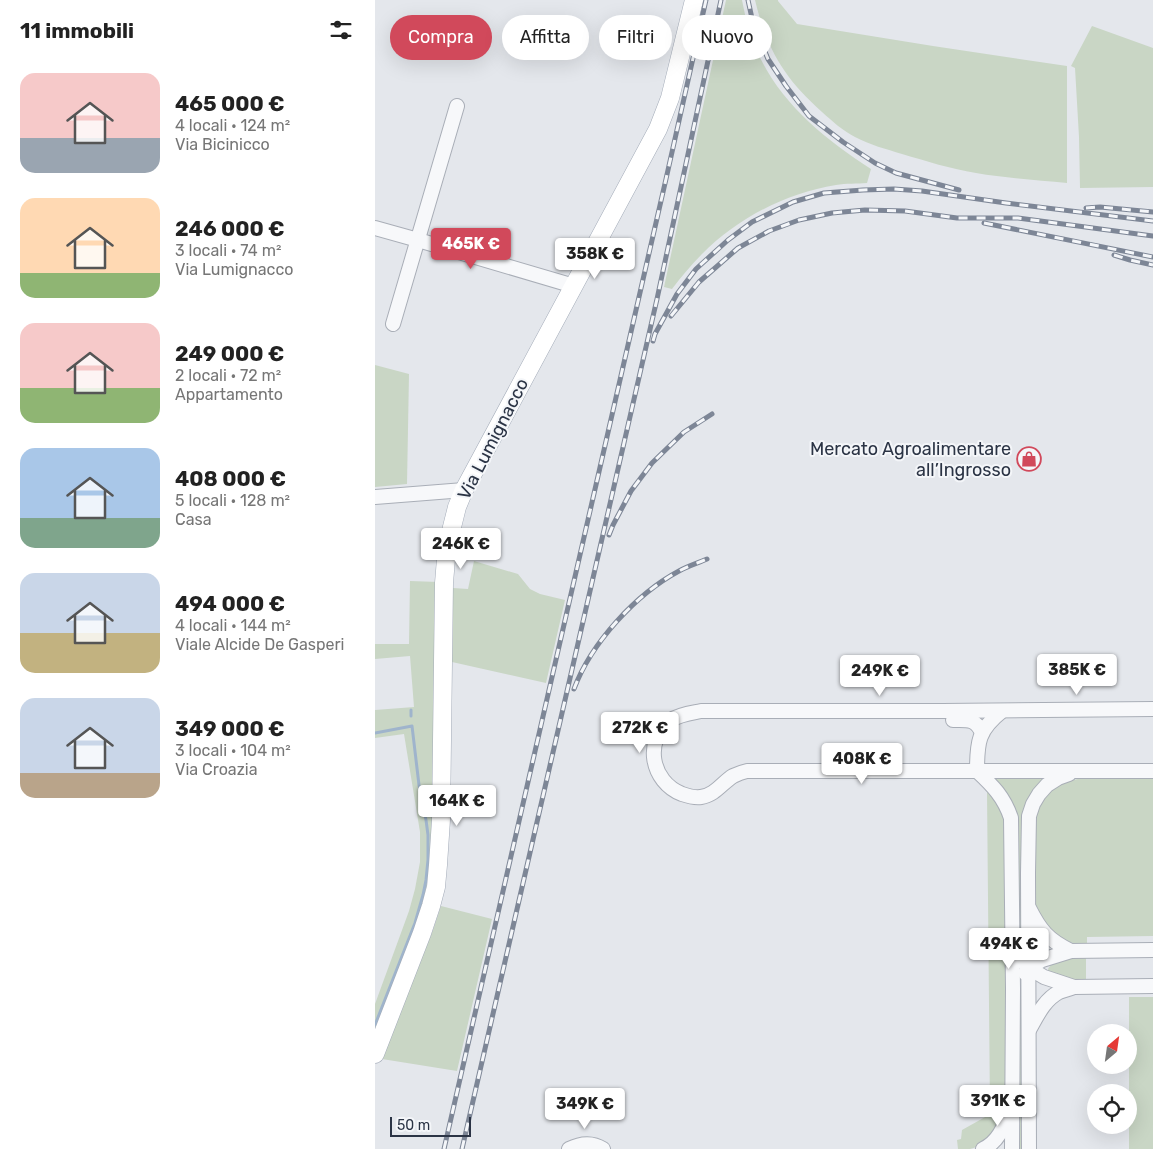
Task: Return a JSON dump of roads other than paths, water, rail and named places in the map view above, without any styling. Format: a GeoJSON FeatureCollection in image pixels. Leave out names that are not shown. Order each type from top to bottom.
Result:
{"type":"FeatureCollection","features":[{"type":"Feature","properties":{"kind":"main road","name":"Via Lumignacco"},"geometry":{"type":"LineString","coordinates":[[375,1054],[422,934],[435,887],[441,820],[445,572],[451,528],[464,490],[658,129],[669,98],[694,0]]}},
{"type":"Feature","properties":{"kind":"street"},"geometry":{"type":"LineString","coordinates":[[393,324],[457,106]]}},
{"type":"Feature","properties":{"kind":"street"},"geometry":{"type":"LineString","coordinates":[[375,228],[574,286]]}},
{"type":"Feature","properties":{"kind":"street"},"geometry":{"type":"LineString","coordinates":[[375,497],[464,490]]}},
{"type":"Feature","properties":{"kind":"street"},"geometry":{"type":"LineString","coordinates":[[1153,710],[701,711],[673,719],[666,725],[655,743],[654,754],[655,766],[660,777],[667,785],[677,792],[700,797],[716,791],[734,776],[747,771],[1153,771]]}},
{"type":"Feature","properties":{"kind":"street"},"geometry":{"type":"LineString","coordinates":[[759,711],[778,720],[969,720],[978,726],[982,733]]}},
{"type":"Feature","properties":{"kind":"street"},"geometry":{"type":"LineString","coordinates":[[1002,711],[993,718],[982,733],[977,747],[977,771],[1001,796],[1008,807],[1011,818],[1012,1149]]}},
{"type":"Feature","properties":{"kind":"street"},"geometry":{"type":"LineString","coordinates":[[1029,1149],[1029,816],[1033,804],[1047,785],[1058,778],[1070,774],[1089,771]]}},
{"type":"Feature","properties":{"kind":"street"},"geometry":{"type":"LineString","coordinates":[[1028,905],[1048,938],[1071,951]]}},
{"type":"Feature","properties":{"kind":"street"},"geometry":{"type":"LineString","coordinates":[[1012,948],[1029,968],[1044,977],[1075,987],[1153,986]]}},
{"type":"Feature","properties":{"kind":"street"},"geometry":{"type":"LineString","coordinates":[[1013,989],[1029,968],[1042,960],[1071,951],[1153,950]]}},
{"type":"Feature","properties":{"kind":"street"},"geometry":{"type":"LineString","coordinates":[[1029,1031],[1041,1008],[1049,1000],[1058,993],[1075,987]]}},
{"type":"Feature","properties":{"kind":"street"},"geometry":{"type":"LineString","coordinates":[[983,1149],[988,1147],[1002,1131],[1013,1105]]}},
{"type":"Feature","properties":{"kind":"street"},"geometry":{"type":"LineString","coordinates":[[569,1149],[579,1144],[589,1144],[603,1149]]}},
{"type":"Feature","properties":{"kind":"waterway"},"geometry":{"type":"LineString","coordinates":[[411,710],[411,716]]}},
{"type":"Feature","properties":{"kind":"waterway"},"geometry":{"type":"LineString","coordinates":[[375,733],[412,726],[419,785],[428,835],[428,860],[423,895],[415,923],[375,1025]]}},
{"type":"Feature","properties":{"kind":"railway"},"geometry":{"type":"LineString","coordinates":[[444,1149],[706,0]]}},
{"type":"Feature","properties":{"kind":"railway"},"geometry":{"type":"LineString","coordinates":[[462,1149],[657,299],[721,0]]}},
{"type":"Feature","properties":{"kind":"railway"},"geometry":{"type":"LineString","coordinates":[[748,0],[753,23],[768,59],[809,116],[875,163],[896,173],[959,190]]}},
{"type":"Feature","properties":{"kind":"railway"},"geometry":{"type":"LineString","coordinates":[[653,341],[677,294],[696,269],[728,240],[752,222],[793,202],[824,193],[894,189],[922,191],[1153,221]]}},
{"type":"Feature","properties":{"kind":"railway"},"geometry":{"type":"LineString","coordinates":[[1086,208],[1100,207],[1153,212]]}},
{"type":"Feature","properties":{"kind":"railway"},"geometry":{"type":"LineString","coordinates":[[671,316],[699,282],[738,248],[769,231],[799,220],[832,213],[865,210],[905,211],[957,218],[1018,218],[1153,236]]}},
{"type":"Feature","properties":{"kind":"railway"},"geometry":{"type":"LineString","coordinates":[[984,223],[1153,257]]}},
{"type":"Feature","properties":{"kind":"railway"},"geometry":{"type":"LineString","coordinates":[[1114,255],[1153,265]]}},
{"type":"Feature","properties":{"kind":"railway"},"geometry":{"type":"LineString","coordinates":[[609,535],[631,491],[652,463],[684,432],[712,414]]}},
{"type":"Feature","properties":{"kind":"railway"},"geometry":{"type":"LineString","coordinates":[[574,689],[592,654],[603,638],[631,606],[682,569],[707,559]]}},
{"type":"Feature","properties":{"kind":"place","name":"Mercato Agroalimentare all’Ingrosso"},"geometry":{"type":"Point","coordinates":[1029,459]}}]}
